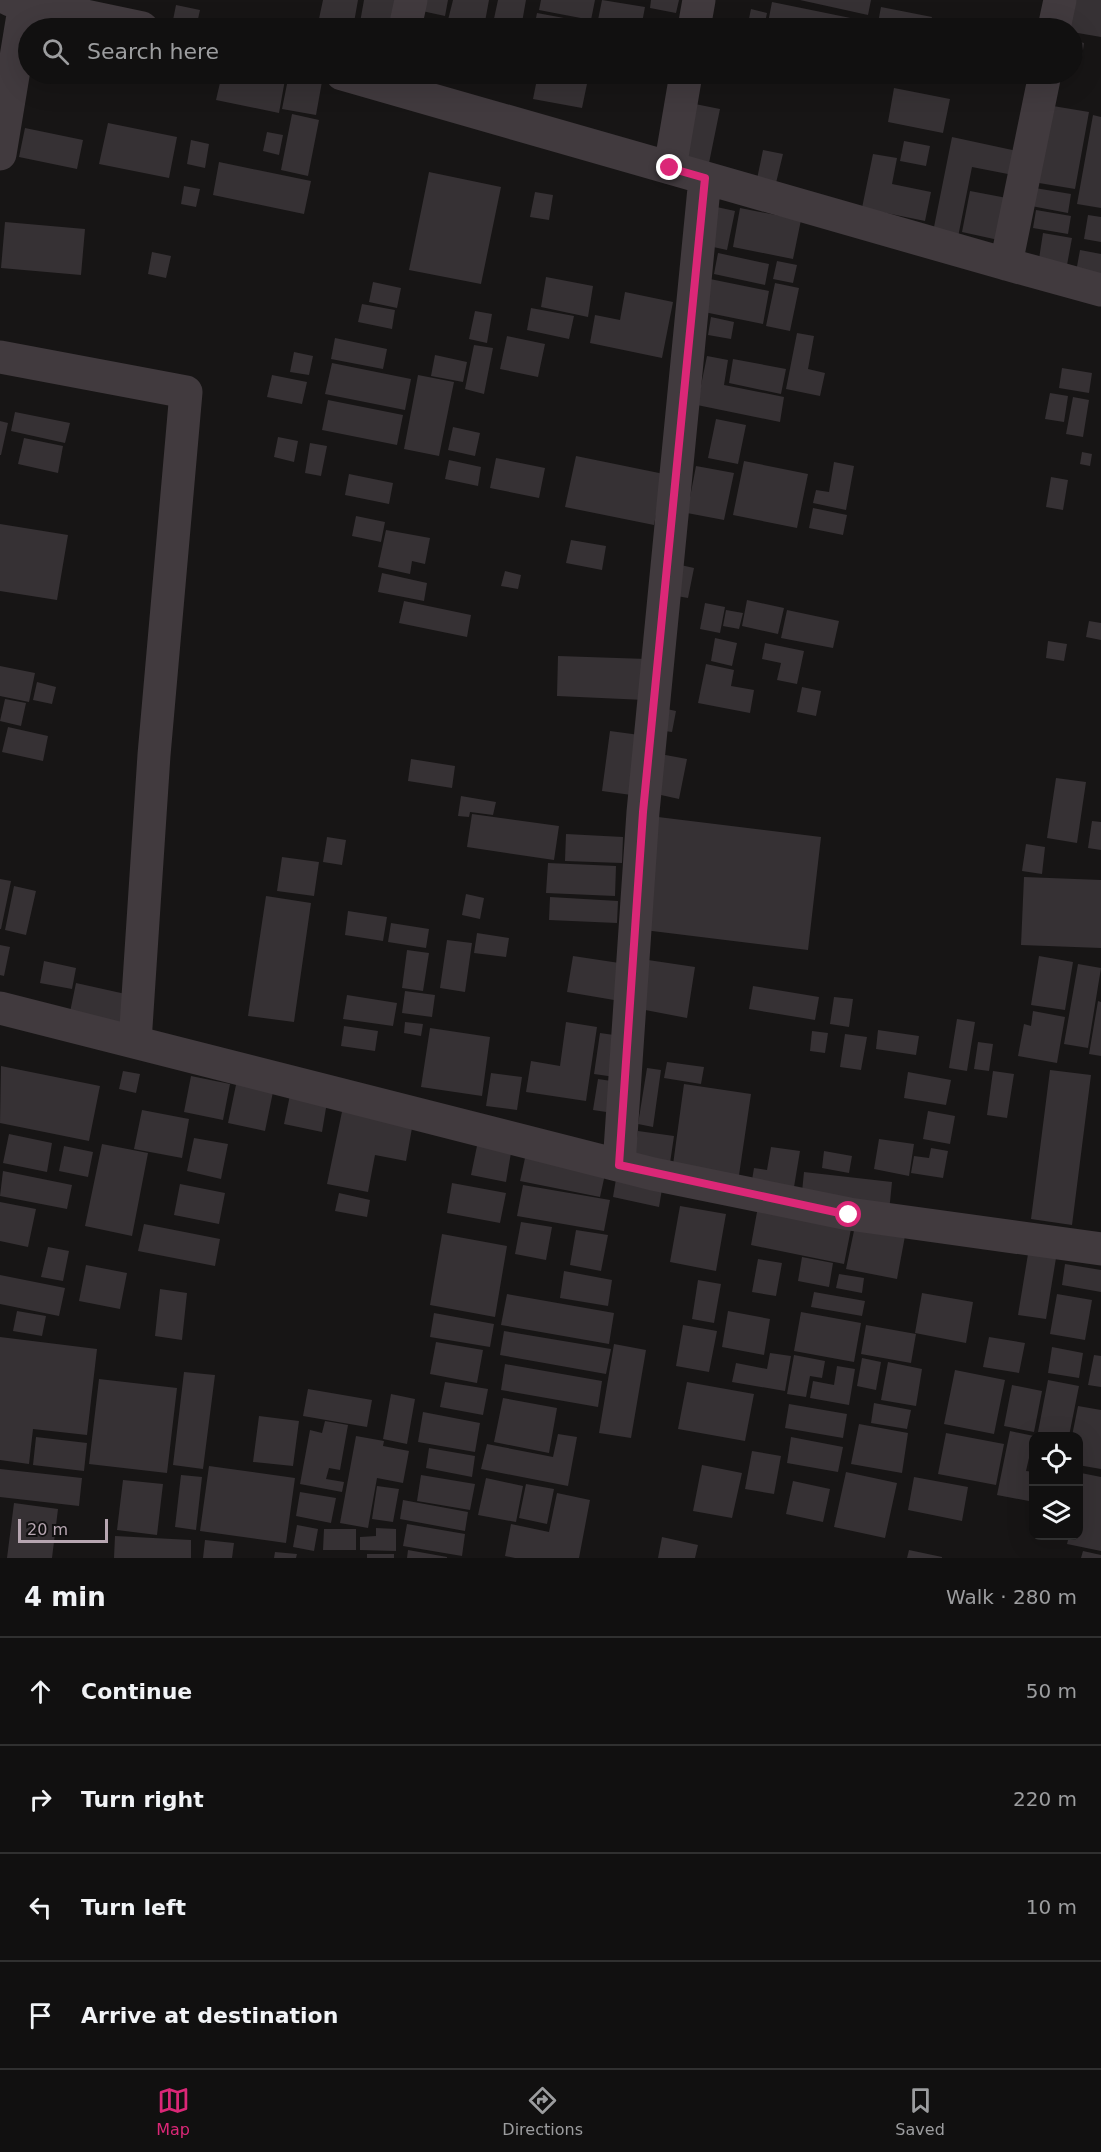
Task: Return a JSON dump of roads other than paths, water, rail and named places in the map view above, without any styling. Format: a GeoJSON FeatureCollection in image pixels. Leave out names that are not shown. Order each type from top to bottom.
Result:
{"type":"FeatureCollection","features":[{"type":"Feature","properties":{"kind":"street"},"geometry":{"type":"LineString","coordinates":[[407,18],[411,0]]}},
{"type":"Feature","properties":{"kind":"street"},"geometry":{"type":"LineString","coordinates":[[696,18],[699,0]]}},
{"type":"Feature","properties":{"kind":"street"},"geometry":{"type":"LineString","coordinates":[[1056,18],[1060,0]]}},
{"type":"Feature","properties":{"kind":"street"},"geometry":{"type":"LineString","coordinates":[[0,154],[17,2],[94,18]]}},
{"type":"Feature","properties":{"kind":"street"},"geometry":{"type":"LineString","coordinates":[[404,84],[670,168],[1101,290]]}},
{"type":"Feature","properties":{"kind":"street"},"geometry":{"type":"LineString","coordinates":[[670,168],[684,84]]}},
{"type":"Feature","properties":{"kind":"street"},"geometry":{"type":"LineString","coordinates":[[1006,264],[1043,84]]}},
{"type":"Feature","properties":{"kind":"street"},"geometry":{"type":"LineString","coordinates":[[619,1165],[643,812],[705,178]]}},
{"type":"Feature","properties":{"kind":"street"},"geometry":{"type":"LineString","coordinates":[[0,357],[186,392],[154,755],[135,1042]]}},
{"type":"Feature","properties":{"kind":"street"},"geometry":{"type":"LineString","coordinates":[[0,1008],[619,1165],[849,1215],[1101,1249]]}}]}
